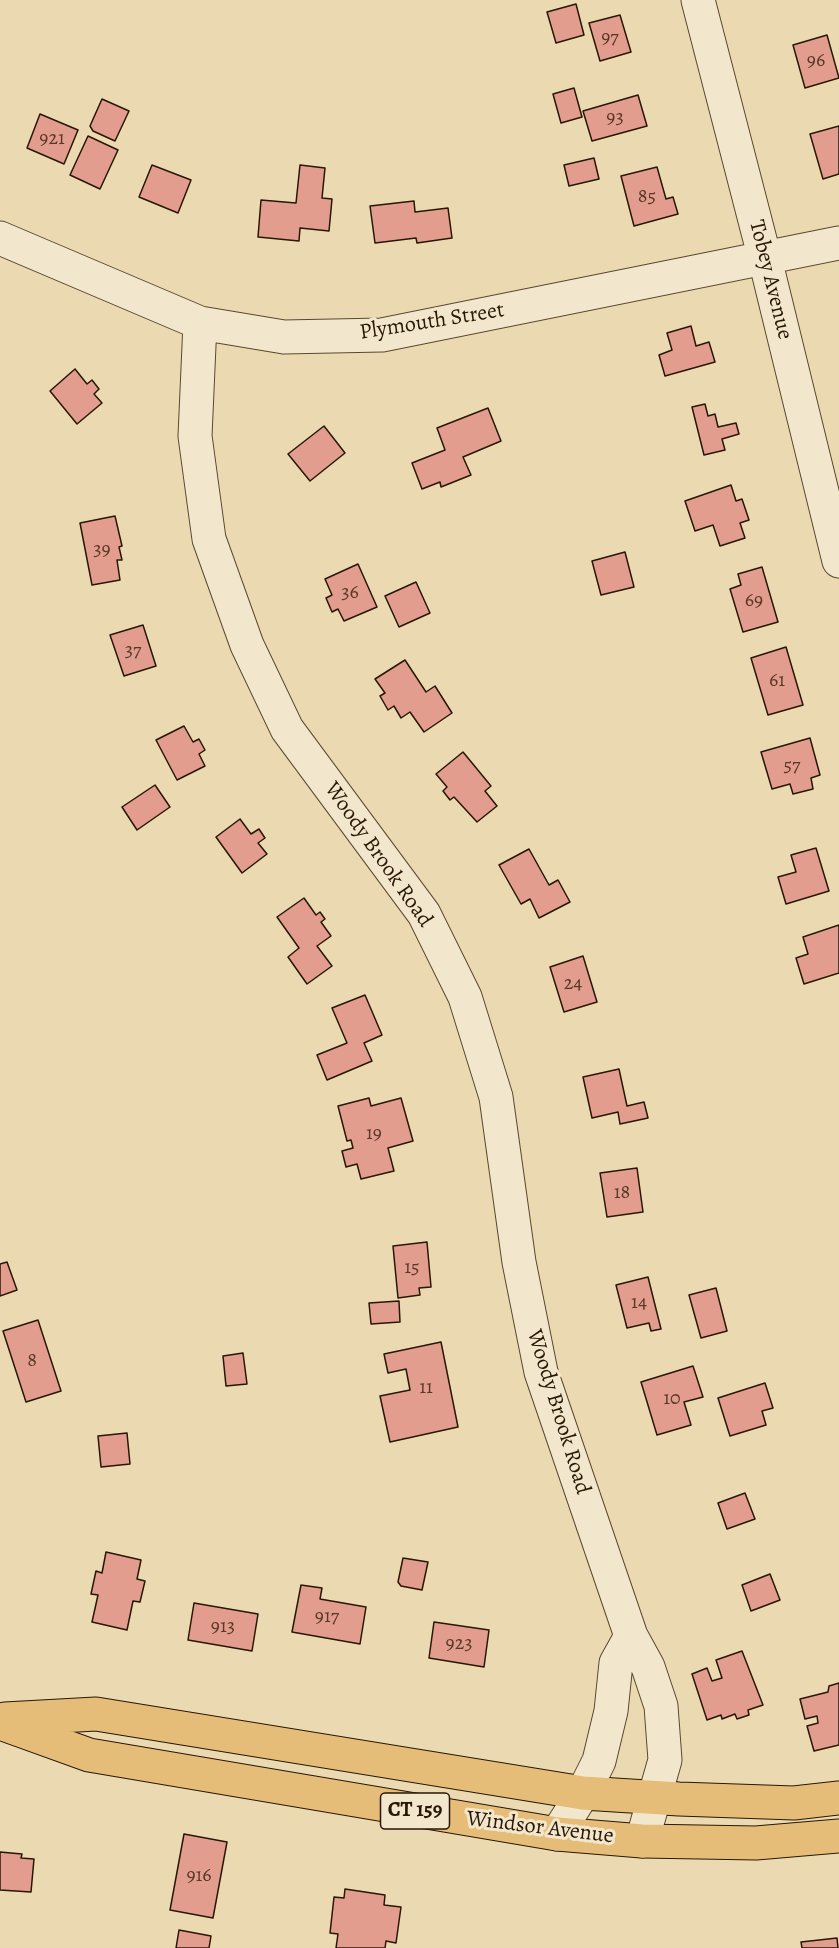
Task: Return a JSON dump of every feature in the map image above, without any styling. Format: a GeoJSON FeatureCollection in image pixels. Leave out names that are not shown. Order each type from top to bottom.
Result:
{"type":"FeatureCollection","features":[{"type":"Feature","properties":{"kind":"main road","name":"Windsor Avenue"},"geometry":{"type":"LineString","coordinates":[[0,1721],[96,1714],[583,1793],[794,1803],[839,1798]]}},
{"type":"Feature","properties":{"kind":"main road","name":"Windsor Avenue"},"geometry":{"type":"LineString","coordinates":[[0,1721],[89,1755],[557,1834],[756,1844],[839,1836]]}},
{"type":"Feature","properties":{"kind":"street","name":"Tobey Avenue"},"geometry":{"type":"LineString","coordinates":[[698,0],[765,259],[839,561]]}},
{"type":"Feature","properties":{"kind":"street","name":"Plymouth Street"},"geometry":{"type":"LineString","coordinates":[[0,238],[200,322],[284,337],[382,335],[839,243]]}},
{"type":"Feature","properties":{"kind":"street","name":"Woody Brook Road"},"geometry":{"type":"LineString","coordinates":[[200,322],[195,436],[208,539],[247,645],[287,729],[424,914],[465,997],[496,1097],[519,1262],[542,1372],[631,1636],[648,1667],[661,1706],[665,1760],[642,1840]]}},
{"type":"Feature","properties":{"kind":"street"},"geometry":{"type":"LineString","coordinates":[[557,1834],[583,1793],[599,1761],[611,1711],[616,1663],[631,1636]]}},
{"type":"Feature","properties":{"kind":"building"},"geometry":{"type":"Polygon","coordinates":[[[576,4],[584,35],[556,43],[547,12],[576,4]]]}},
{"type":"Feature","properties":{"kind":"building"},"geometry":{"type":"Polygon","coordinates":[[[620,15],[631,52],[600,61],[589,23],[620,15]]]}},
{"type":"Feature","properties":{"kind":"building"},"geometry":{"type":"Polygon","coordinates":[[[827,35],[839,78],[805,88],[793,45],[827,35]]]}},
{"type":"Feature","properties":{"kind":"building"},"geometry":{"type":"Polygon","coordinates":[[[574,88],[582,117],[561,123],[553,94],[574,88]]]}},
{"type":"Feature","properties":{"kind":"building"},"geometry":{"type":"Polygon","coordinates":[[[638,95],[647,126],[592,141],[583,111],[638,95]]]}},
{"type":"Feature","properties":{"kind":"building"},"geometry":{"type":"Polygon","coordinates":[[[102,99],[129,111],[115,141],[93,131],[90,126],[102,99]]]}},
{"type":"Feature","properties":{"kind":"building"},"geometry":{"type":"Polygon","coordinates":[[[40,114],[78,130],[64,164],[27,148],[40,114]]]}},
{"type":"Feature","properties":{"kind":"building"},"geometry":{"type":"Polygon","coordinates":[[[839,126],[839,174],[823,179],[810,134],[839,126]]]}},
{"type":"Feature","properties":{"kind":"building"},"geometry":{"type":"Polygon","coordinates":[[[88,136],[118,150],[100,189],[70,175],[88,136]]]}},
{"type":"Feature","properties":{"kind":"building"},"geometry":{"type":"Polygon","coordinates":[[[594,158],[599,179],[569,186],[564,165],[594,158]]]}},
{"type":"Feature","properties":{"kind":"building"},"geometry":{"type":"Polygon","coordinates":[[[152,165],[191,180],[178,213],[139,197],[152,165]]]}},
{"type":"Feature","properties":{"kind":"building"},"geometry":{"type":"Polygon","coordinates":[[[300,165],[325,168],[322,198],[332,199],[329,231],[300,228],[299,241],[258,237],[261,200],[296,203],[300,165]]]}},
{"type":"Feature","properties":{"kind":"building"},"geometry":{"type":"Polygon","coordinates":[[[657,167],[666,199],[673,197],[678,214],[634,226],[621,176],[657,167]]]}},
{"type":"Feature","properties":{"kind":"building"},"geometry":{"type":"Polygon","coordinates":[[[414,201],[415,212],[448,208],[452,238],[417,243],[416,238],[375,243],[370,206],[414,201]]]}},
{"type":"Feature","properties":{"kind":"building"},"geometry":{"type":"Polygon","coordinates":[[[691,326],[696,346],[709,342],[715,362],[665,376],[659,355],[672,350],[667,333],[691,326]]]}},
{"type":"Feature","properties":{"kind":"building"},"geometry":{"type":"Polygon","coordinates":[[[75,369],[87,384],[92,380],[99,389],[94,394],[102,403],[77,424],[50,391],[75,369]]]}},
{"type":"Feature","properties":{"kind":"building"},"geometry":{"type":"Polygon","coordinates":[[[705,404],[708,416],[715,414],[718,427],[736,423],[739,434],[722,439],[725,450],[704,455],[692,407],[705,404]]]}},
{"type":"Feature","properties":{"kind":"building"},"geometry":{"type":"Polygon","coordinates":[[[488,408],[501,441],[463,457],[471,475],[441,487],[440,482],[422,489],[412,463],[445,450],[437,428],[488,408]]]}},
{"type":"Feature","properties":{"kind":"building"},"geometry":{"type":"Polygon","coordinates":[[[324,426],[345,453],[310,481],[288,454],[324,426]]]}},
{"type":"Feature","properties":{"kind":"building"},"geometry":{"type":"Polygon","coordinates":[[[731,485],[736,501],[742,499],[749,520],[740,523],[745,538],[720,546],[713,525],[695,531],[685,501],[731,485]]]}},
{"type":"Feature","properties":{"kind":"building"},"geometry":{"type":"Polygon","coordinates":[[[115,516],[122,546],[119,547],[122,560],[117,560],[120,580],[92,585],[80,523],[115,516]]]}},
{"type":"Feature","properties":{"kind":"building"},"geometry":{"type":"Polygon","coordinates":[[[625,552],[634,587],[601,595],[592,561],[625,552]]]}},
{"type":"Feature","properties":{"kind":"building"},"geometry":{"type":"Polygon","coordinates":[[[358,564],[377,607],[344,621],[338,609],[332,612],[326,598],[332,595],[325,579],[358,564]]]}},
{"type":"Feature","properties":{"kind":"building"},"geometry":{"type":"Polygon","coordinates":[[[762,567],[778,622],[743,632],[730,589],[741,585],[738,574],[762,567]]]}},
{"type":"Feature","properties":{"kind":"building"},"geometry":{"type":"Polygon","coordinates":[[[416,582],[430,613],[399,627],[385,596],[416,582]]]}},
{"type":"Feature","properties":{"kind":"building"},"geometry":{"type":"Polygon","coordinates":[[[143,625],[156,666],[124,676],[110,635],[143,625]]]}},
{"type":"Feature","properties":{"kind":"building"},"geometry":{"type":"Polygon","coordinates":[[[786,647],[803,705],[768,715],[751,658],[786,647]]]}},
{"type":"Feature","properties":{"kind":"building"},"geometry":{"type":"Polygon","coordinates":[[[405,660],[426,692],[435,686],[452,713],[424,732],[410,712],[401,718],[394,706],[388,710],[380,696],[385,693],[375,679],[405,660]]]}},
{"type":"Feature","properties":{"kind":"building"},"geometry":{"type":"Polygon","coordinates":[[[184,726],[193,742],[199,739],[205,750],[199,754],[205,766],[177,780],[156,740],[184,726]]]}},
{"type":"Feature","properties":{"kind":"building"},"geometry":{"type":"Polygon","coordinates":[[[810,738],[820,775],[811,778],[813,789],[793,794],[790,784],[772,789],[761,752],[810,738]]]}},
{"type":"Feature","properties":{"kind":"building"},"geometry":{"type":"Polygon","coordinates":[[[463,752],[491,786],[485,791],[497,806],[477,822],[454,797],[450,800],[443,791],[447,787],[436,774],[463,752]]]}},
{"type":"Feature","properties":{"kind":"building"},"geometry":{"type":"Polygon","coordinates":[[[155,785],[170,807],[137,830],[122,807],[155,785]]]}},
{"type":"Feature","properties":{"kind":"building"},"geometry":{"type":"Polygon","coordinates":[[[240,819],[251,834],[259,829],[265,838],[258,843],[267,854],[242,873],[216,837],[240,819]]]}},
{"type":"Feature","properties":{"kind":"building"},"geometry":{"type":"Polygon","coordinates":[[[816,848],[829,891],[786,904],[778,877],[796,872],[791,855],[816,848]]]}},
{"type":"Feature","properties":{"kind":"building"},"geometry":{"type":"Polygon","coordinates":[[[529,849],[549,885],[558,880],[570,902],[539,918],[530,899],[521,904],[499,865],[529,849]]]}},
{"type":"Feature","properties":{"kind":"building"},"geometry":{"type":"Polygon","coordinates":[[[304,898],[316,915],[320,912],[325,919],[321,922],[331,936],[317,946],[332,966],[307,984],[288,957],[299,948],[277,917],[304,898]]]}},
{"type":"Feature","properties":{"kind":"building"},"geometry":{"type":"Polygon","coordinates":[[[839,925],[839,973],[804,984],[796,958],[808,954],[803,937],[839,925]]]}},
{"type":"Feature","properties":{"kind":"building"},"geometry":{"type":"Polygon","coordinates":[[[583,956],[597,1002],[564,1012],[550,967],[583,956]]]}},
{"type":"Feature","properties":{"kind":"building"},"geometry":{"type":"Polygon","coordinates":[[[365,995],[382,1035],[364,1043],[372,1061],[327,1080],[317,1055],[347,1043],[332,1008],[365,995]]]}},
{"type":"Feature","properties":{"kind":"building"},"geometry":{"type":"Polygon","coordinates":[[[619,1069],[627,1106],[644,1102],[648,1118],[620,1124],[618,1112],[592,1118],[583,1077],[619,1069]]]}},
{"type":"Feature","properties":{"kind":"building"},"geometry":{"type":"Polygon","coordinates":[[[369,1098],[371,1106],[401,1098],[413,1141],[388,1148],[394,1171],[361,1179],[357,1164],[346,1167],[342,1151],[353,1148],[351,1140],[347,1141],[338,1106],[369,1098]]]}},
{"type":"Feature","properties":{"kind":"building"},"geometry":{"type":"Polygon","coordinates":[[[637,1168],[643,1212],[607,1217],[600,1173],[637,1168]]]}},
{"type":"Feature","properties":{"kind":"building"},"geometry":{"type":"Polygon","coordinates":[[[427,1242],[431,1287],[419,1288],[420,1295],[398,1298],[393,1246],[427,1242]]]}},
{"type":"Feature","properties":{"kind":"building"},"geometry":{"type":"Polygon","coordinates":[[[7,1262],[17,1290],[0,1296],[0,1264],[7,1262]]]}},
{"type":"Feature","properties":{"kind":"building"},"geometry":{"type":"Polygon","coordinates":[[[648,1277],[661,1329],[651,1331],[649,1323],[627,1328],[616,1285],[648,1277]]]}},
{"type":"Feature","properties":{"kind":"building"},"geometry":{"type":"Polygon","coordinates":[[[716,1288],[727,1331],[701,1338],[689,1295],[716,1288]]]}},
{"type":"Feature","properties":{"kind":"building"},"geometry":{"type":"Polygon","coordinates":[[[399,1301],[400,1322],[371,1324],[369,1303],[399,1301]]]}},
{"type":"Feature","properties":{"kind":"building"},"geometry":{"type":"Polygon","coordinates":[[[38,1320],[61,1391],[26,1402],[3,1331],[38,1320]]]}},
{"type":"Feature","properties":{"kind":"building"},"geometry":{"type":"Polygon","coordinates":[[[441,1342],[458,1427],[390,1442],[380,1396],[410,1390],[406,1369],[388,1373],[384,1354],[441,1342]]]}},
{"type":"Feature","properties":{"kind":"building"},"geometry":{"type":"Polygon","coordinates":[[[243,1353],[247,1384],[226,1386],[223,1356],[243,1353]]]}},
{"type":"Feature","properties":{"kind":"building"},"geometry":{"type":"Polygon","coordinates":[[[693,1366],[703,1397],[684,1402],[691,1425],[657,1435],[641,1382],[693,1366]]]}},
{"type":"Feature","properties":{"kind":"building"},"geometry":{"type":"Polygon","coordinates":[[[765,1383],[773,1408],[762,1411],[766,1425],[730,1436],[718,1398],[765,1383]]]}},
{"type":"Feature","properties":{"kind":"building"},"geometry":{"type":"Polygon","coordinates":[[[127,1433],[130,1464],[101,1467],[98,1436],[127,1433]]]}},
{"type":"Feature","properties":{"kind":"building"},"geometry":{"type":"Polygon","coordinates":[[[745,1493],[755,1519],[727,1529],[718,1503],[745,1493]]]}},
{"type":"Feature","properties":{"kind":"building"},"geometry":{"type":"Polygon","coordinates":[[[106,1552],[141,1560],[137,1579],[145,1581],[140,1602],[133,1601],[127,1630],[92,1622],[98,1595],[91,1594],[96,1571],[102,1573],[106,1552]]]}},
{"type":"Feature","properties":{"kind":"building"},"geometry":{"type":"Polygon","coordinates":[[[403,1558],[428,1562],[422,1590],[401,1586],[398,1582],[403,1558]]]}},
{"type":"Feature","properties":{"kind":"building"},"geometry":{"type":"Polygon","coordinates":[[[770,1574],[780,1600],[751,1611],[742,1585],[770,1574]]]}},
{"type":"Feature","properties":{"kind":"building"},"geometry":{"type":"Polygon","coordinates":[[[301,1585],[322,1588],[320,1599],[366,1607],[360,1644],[292,1632],[301,1585]]]}},
{"type":"Feature","properties":{"kind":"building"},"geometry":{"type":"Polygon","coordinates":[[[194,1603],[258,1614],[252,1651],[188,1640],[194,1603]]]}},
{"type":"Feature","properties":{"kind":"building"},"geometry":{"type":"Polygon","coordinates":[[[434,1622],[489,1630],[484,1667],[429,1658],[434,1622]]]}},
{"type":"Feature","properties":{"kind":"building"},"geometry":{"type":"Polygon","coordinates":[[[742,1651],[763,1705],[748,1710],[749,1715],[737,1719],[735,1714],[722,1719],[721,1715],[707,1720],[692,1674],[707,1668],[712,1681],[722,1678],[716,1660],[742,1651]]]}},
{"type":"Feature","properties":{"kind":"building"},"geometry":{"type":"Polygon","coordinates":[[[839,1683],[839,1745],[814,1751],[807,1726],[818,1723],[817,1716],[805,1719],[800,1699],[828,1692],[829,1686],[839,1683]]]}},
{"type":"Feature","properties":{"kind":"building"},"geometry":{"type":"Polygon","coordinates":[[[184,1834],[227,1842],[213,1918],[170,1910],[184,1834]]]}},
{"type":"Feature","properties":{"kind":"building"},"geometry":{"type":"Polygon","coordinates":[[[0,1852],[22,1854],[21,1858],[34,1859],[31,1892],[0,1890],[0,1852]]]}},
{"type":"Feature","properties":{"kind":"building"},"geometry":{"type":"Polygon","coordinates":[[[345,1889],[385,1895],[384,1905],[401,1907],[396,1943],[386,1941],[385,1948],[336,1948],[338,1934],[330,1933],[334,1897],[344,1898],[345,1889]]]}},
{"type":"Feature","properties":{"kind":"building"},"geometry":{"type":"Polygon","coordinates":[[[179,1930],[211,1936],[209,1948],[176,1948],[179,1930]]]}},
{"type":"Feature","properties":{"kind":"building"},"geometry":{"type":"Polygon","coordinates":[[[837,1938],[838,1948],[802,1948],[801,1942],[837,1938]]]}}]}
